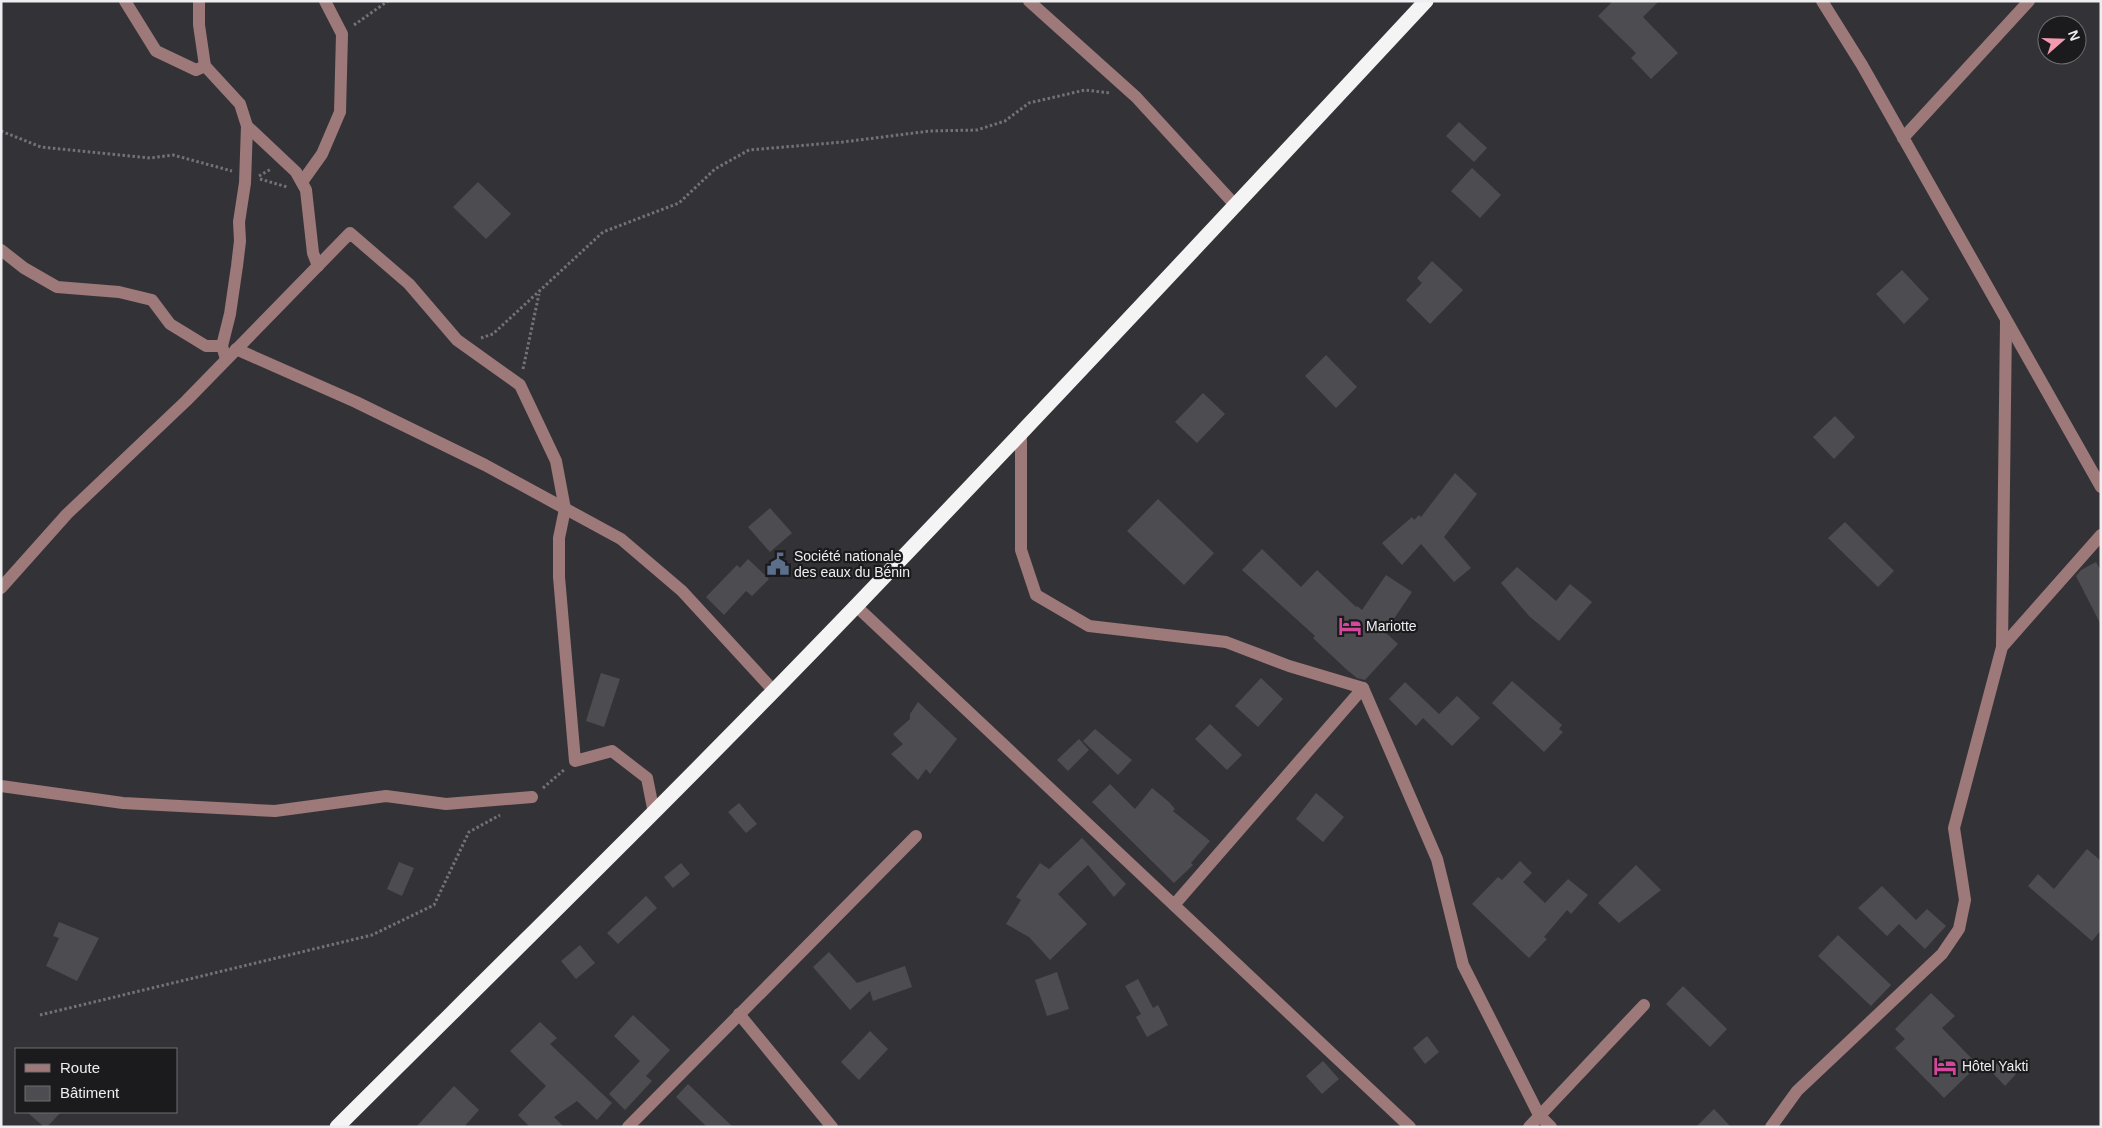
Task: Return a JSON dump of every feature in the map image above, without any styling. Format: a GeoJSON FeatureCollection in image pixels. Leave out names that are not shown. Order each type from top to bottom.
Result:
{"type":"FeatureCollection","features":[{"type":"Feature","properties":{"kind":"highway"},"geometry":{"type":"LineString","coordinates":[[337,1127],[654,813],[856,606],[1236,206],[1426,1]]}},
{"type":"Feature","properties":{"kind":"street"},"geometry":{"type":"LineString","coordinates":[[114,1],[126,4],[156,52],[196,70],[205,66]]}},
{"type":"Feature","properties":{"kind":"street"},"geometry":{"type":"LineString","coordinates":[[199,1],[199,25],[205,66],[240,104],[247,126],[246,173],[239,222],[238,266],[230,314],[222,346],[226,360]]}},
{"type":"Feature","properties":{"kind":"street"},"geometry":{"type":"LineString","coordinates":[[304,186],[322,154],[340,112],[342,34],[325,1]]}},
{"type":"Feature","properties":{"kind":"street"},"geometry":{"type":"LineString","coordinates":[[1029,1],[1136,97],[1236,206]]}},
{"type":"Feature","properties":{"kind":"street"},"geometry":{"type":"LineString","coordinates":[[1822,1],[1862,65],[2101,487]]}},
{"type":"Feature","properties":{"kind":"street"},"geometry":{"type":"LineString","coordinates":[[1903,138],[2028,1]]}},
{"type":"Feature","properties":{"kind":"street"},"geometry":{"type":"LineString","coordinates":[[247,126],[296,172],[304,186],[313,253],[318,266]]}},
{"type":"Feature","properties":{"kind":"street"},"geometry":{"type":"LineString","coordinates":[[1,588],[67,514],[226,360],[350,233],[409,284],[461,344],[520,385],[556,461],[565,509],[559,538],[559,577],[575,761],[612,751],[647,778],[654,813]]}},
{"type":"Feature","properties":{"kind":"street"},"geometry":{"type":"LineString","coordinates":[[1,250],[24,268],[57,287],[119,292],[152,300],[170,324],[206,346],[222,346]]}},
{"type":"Feature","properties":{"kind":"street"},"geometry":{"type":"LineString","coordinates":[[1771,1127],[1797,1091],[1942,954],[1959,929],[1965,900],[1954,828],[2002,647],[2006,322]]}},
{"type":"Feature","properties":{"kind":"street"},"geometry":{"type":"LineString","coordinates":[[236,350],[364,406],[485,465],[620,539],[682,591],[773,690]]}},
{"type":"Feature","properties":{"kind":"street"},"geometry":{"type":"LineString","coordinates":[[1020,433],[1021,550],[1036,595],[1089,626],[1226,642],[1289,666],[1363,688]]}},
{"type":"Feature","properties":{"kind":"street"},"geometry":{"type":"LineString","coordinates":[[2002,647],[2101,535]]}},
{"type":"Feature","properties":{"kind":"street"},"geometry":{"type":"LineString","coordinates":[[856,606],[1410,1127]]}},
{"type":"Feature","properties":{"kind":"street"},"geometry":{"type":"LineString","coordinates":[[1174,905],[1363,688]]}},
{"type":"Feature","properties":{"kind":"street"},"geometry":{"type":"LineString","coordinates":[[1363,688],[1437,859],[1463,965],[1540,1115],[1551,1127]]}},
{"type":"Feature","properties":{"kind":"street"},"geometry":{"type":"LineString","coordinates":[[1,786],[124,803],[275,810],[386,796],[446,804],[532,798]]}},
{"type":"Feature","properties":{"kind":"street"},"geometry":{"type":"LineString","coordinates":[[628,1127],[916,836]]}},
{"type":"Feature","properties":{"kind":"street"},"geometry":{"type":"LineString","coordinates":[[1529,1127],[1644,1005]]}},
{"type":"Feature","properties":{"kind":"street"},"geometry":{"type":"LineString","coordinates":[[739,1014],[832,1127]]}},
{"type":"Feature","properties":{"kind":"path"},"geometry":{"type":"LineString","coordinates":[[342,34],[388,1]]}},
{"type":"Feature","properties":{"kind":"path"},"geometry":{"type":"LineString","coordinates":[[461,344],[494,334],[603,232],[680,203],[715,169],[749,150],[843,142],[930,131],[977,130],[1005,121],[1029,103],[1085,90],[1136,97]]}},
{"type":"Feature","properties":{"kind":"path"},"geometry":{"type":"LineString","coordinates":[[1,130],[41,147],[150,158],[173,155],[214,167],[246,173],[277,186],[304,186]]}},
{"type":"Feature","properties":{"kind":"path"},"geometry":{"type":"LineString","coordinates":[[520,385],[539,293]]}},
{"type":"Feature","properties":{"kind":"path"},"geometry":{"type":"LineString","coordinates":[[532,798],[575,761]]}},
{"type":"Feature","properties":{"kind":"path"},"geometry":{"type":"LineString","coordinates":[[40,1015],[372,935],[434,905],[469,832],[509,811]]}},
{"type":"Feature","properties":{"kind":"building"},"geometry":{"type":"Polygon","coordinates":[[[1613,1],[1659,1],[1643,17],[1678,53],[1651,79],[1631,58],[1636,53],[1598,16],[1613,1]]]}},
{"type":"Feature","properties":{"kind":"building"},"geometry":{"type":"Polygon","coordinates":[[[1459,122],[1487,148],[1474,162],[1446,136],[1459,122]]]}},
{"type":"Feature","properties":{"kind":"building"},"geometry":{"type":"Polygon","coordinates":[[[1472,168],[1501,195],[1480,218],[1451,191],[1472,168]]]}},
{"type":"Feature","properties":{"kind":"building"},"geometry":{"type":"Polygon","coordinates":[[[478,182],[511,214],[486,239],[453,207],[478,182]]]}},
{"type":"Feature","properties":{"kind":"building"},"geometry":{"type":"Polygon","coordinates":[[[1432,261],[1463,290],[1430,324],[1406,300],[1422,283],[1417,278],[1432,261]]]}},
{"type":"Feature","properties":{"kind":"building"},"geometry":{"type":"Polygon","coordinates":[[[1902,270],[1929,299],[1904,324],[1876,294],[1902,270]]]}},
{"type":"Feature","properties":{"kind":"building"},"geometry":{"type":"Polygon","coordinates":[[[1326,355],[1357,387],[1336,408],[1305,376],[1326,355]]]}},
{"type":"Feature","properties":{"kind":"building"},"geometry":{"type":"Polygon","coordinates":[[[1203,393],[1225,414],[1197,443],[1175,422],[1203,393]]]}},
{"type":"Feature","properties":{"kind":"building"},"geometry":{"type":"Polygon","coordinates":[[[1835,416],[1855,437],[1834,459],[1813,437],[1835,416]]]}},
{"type":"Feature","properties":{"kind":"building"},"geometry":{"type":"Polygon","coordinates":[[[1455,473],[1477,494],[1444,537],[1471,568],[1454,582],[1421,544],[1402,565],[1382,543],[1412,517],[1414,520],[1419,515],[1421,517],[1455,473]]]}},
{"type":"Feature","properties":{"kind":"building"},"geometry":{"type":"Polygon","coordinates":[[[1158,499],[1214,553],[1184,585],[1127,531],[1158,499]]]}},
{"type":"Feature","properties":{"kind":"building"},"geometry":{"type":"Polygon","coordinates":[[[770,508],[792,533],[770,552],[748,527],[770,508]]]}},
{"type":"Feature","properties":{"kind":"building"},"geometry":{"type":"Polygon","coordinates":[[[1845,522],[1894,571],[1878,587],[1828,538],[1845,522]]]}},
{"type":"Feature","properties":{"kind":"building"},"geometry":{"type":"Polygon","coordinates":[[[1262,549],[1301,587],[1317,570],[1356,607],[1362,610],[1386,575],[1412,592],[1385,632],[1398,644],[1365,680],[1357,678],[1346,669],[1313,638],[1315,636],[1242,570],[1262,549]]]}},
{"type":"Feature","properties":{"kind":"building"},"geometry":{"type":"Polygon","coordinates":[[[748,559],[769,579],[752,596],[746,591],[724,615],[706,597],[737,565],[740,568],[748,559]]]}},
{"type":"Feature","properties":{"kind":"building"},"geometry":{"type":"Polygon","coordinates":[[[2096,562],[2101,571],[2101,625],[2076,576],[2081,570],[2096,562]]]}},
{"type":"Feature","properties":{"kind":"building"},"geometry":{"type":"Polygon","coordinates":[[[1517,567],[1556,601],[1570,584],[1592,602],[1559,641],[1529,616],[1501,583],[1517,567]]]}},
{"type":"Feature","properties":{"kind":"building"},"geometry":{"type":"Polygon","coordinates":[[[601,673],[620,679],[604,727],[586,721],[601,673]]]}},
{"type":"Feature","properties":{"kind":"building"},"geometry":{"type":"Polygon","coordinates":[[[1261,678],[1283,699],[1258,727],[1235,706],[1261,678]]]}},
{"type":"Feature","properties":{"kind":"building"},"geometry":{"type":"Polygon","coordinates":[[[1512,681],[1562,725],[1559,729],[1563,732],[1544,752],[1492,703],[1512,681]]]}},
{"type":"Feature","properties":{"kind":"building"},"geometry":{"type":"Polygon","coordinates":[[[1405,682],[1439,714],[1457,696],[1480,718],[1452,746],[1423,718],[1416,726],[1389,699],[1405,682]]]}},
{"type":"Feature","properties":{"kind":"building"},"geometry":{"type":"Polygon","coordinates":[[[918,702],[957,739],[930,774],[926,769],[918,780],[891,754],[903,744],[893,734],[910,719],[910,714],[918,702]]]}},
{"type":"Feature","properties":{"kind":"building"},"geometry":{"type":"Polygon","coordinates":[[[1210,724],[1242,755],[1227,770],[1195,739],[1210,724]]]}},
{"type":"Feature","properties":{"kind":"building"},"geometry":{"type":"Polygon","coordinates":[[[1095,729],[1132,760],[1118,775],[1083,741],[1095,729]]]}},
{"type":"Feature","properties":{"kind":"building"},"geometry":{"type":"Polygon","coordinates":[[[1079,739],[1089,750],[1068,771],[1057,760],[1079,739]]]}},
{"type":"Feature","properties":{"kind":"building"},"geometry":{"type":"Polygon","coordinates":[[[1110,784],[1135,809],[1152,788],[1169,802],[1175,809],[1173,811],[1210,841],[1191,863],[1193,865],[1174,883],[1092,802],[1110,784]]]}},
{"type":"Feature","properties":{"kind":"building"},"geometry":{"type":"Polygon","coordinates":[[[1316,793],[1344,817],[1323,842],[1296,819],[1316,793]]]}},
{"type":"Feature","properties":{"kind":"building"},"geometry":{"type":"Polygon","coordinates":[[[739,803],[757,824],[746,833],[728,812],[739,803]]]}},
{"type":"Feature","properties":{"kind":"building"},"geometry":{"type":"Polygon","coordinates":[[[1082,838],[1126,884],[1114,897],[1088,865],[1058,894],[1087,924],[1050,960],[1029,937],[1006,924],[1021,900],[1016,897],[1040,863],[1049,869],[1082,838]]]}},
{"type":"Feature","properties":{"kind":"building"},"geometry":{"type":"Polygon","coordinates":[[[2087,849],[2101,861],[2101,930],[2092,941],[2028,886],[2038,874],[2054,889],[2087,849]]]}},
{"type":"Feature","properties":{"kind":"building"},"geometry":{"type":"Polygon","coordinates":[[[1520,861],[1532,873],[1523,882],[1545,903],[1568,879],[1588,895],[1571,914],[1567,910],[1544,937],[1547,939],[1529,958],[1472,904],[1498,877],[1502,880],[1520,861]]]}},
{"type":"Feature","properties":{"kind":"building"},"geometry":{"type":"Polygon","coordinates":[[[399,862],[414,868],[402,896],[387,889],[399,862]]]}},
{"type":"Feature","properties":{"kind":"building"},"geometry":{"type":"Polygon","coordinates":[[[681,863],[690,874],[673,888],[664,877],[681,863]]]}},
{"type":"Feature","properties":{"kind":"building"},"geometry":{"type":"Polygon","coordinates":[[[1636,865],[1661,890],[1619,923],[1598,903],[1636,865]]]}},
{"type":"Feature","properties":{"kind":"building"},"geometry":{"type":"Polygon","coordinates":[[[1882,886],[1916,920],[1927,909],[1946,926],[1925,949],[1899,924],[1887,936],[1858,908],[1882,886]]]}},
{"type":"Feature","properties":{"kind":"building"},"geometry":{"type":"Polygon","coordinates":[[[646,896],[657,908],[618,944],[607,933],[646,896]]]}},
{"type":"Feature","properties":{"kind":"building"},"geometry":{"type":"Polygon","coordinates":[[[59,922],[99,938],[77,981],[46,966],[59,938],[53,936],[59,922]]]}},
{"type":"Feature","properties":{"kind":"building"},"geometry":{"type":"Polygon","coordinates":[[[1838,935],[1891,985],[1871,1006],[1818,956],[1838,935]]]}},
{"type":"Feature","properties":{"kind":"building"},"geometry":{"type":"Polygon","coordinates":[[[580,945],[595,963],[576,979],[561,961],[580,945]]]}},
{"type":"Feature","properties":{"kind":"building"},"geometry":{"type":"Polygon","coordinates":[[[829,952],[857,983],[905,966],[912,987],[873,1001],[870,991],[850,1010],[813,967],[829,952]]]}},
{"type":"Feature","properties":{"kind":"building"},"geometry":{"type":"Polygon","coordinates":[[[1057,972],[1069,1009],[1047,1016],[1035,980],[1057,972]]]}},
{"type":"Feature","properties":{"kind":"building"},"geometry":{"type":"Polygon","coordinates":[[[1138,979],[1153,1008],[1158,1005],[1168,1025],[1147,1037],[1136,1017],[1141,1014],[1125,986],[1138,979]]]}},
{"type":"Feature","properties":{"kind":"building"},"geometry":{"type":"Polygon","coordinates":[[[1683,986],[1727,1029],[1710,1047],[1666,1004],[1683,986]]]}},
{"type":"Feature","properties":{"kind":"building"},"geometry":{"type":"Polygon","coordinates":[[[1931,993],[1955,1016],[1942,1028],[1978,1065],[1944,1098],[1895,1048],[1905,1039],[1895,1029],[1931,993]]]}},
{"type":"Feature","properties":{"kind":"building"},"geometry":{"type":"Polygon","coordinates":[[[633,1015],[670,1050],[646,1076],[652,1081],[625,1110],[609,1094],[640,1061],[614,1036],[633,1015]]]}},
{"type":"Feature","properties":{"kind":"building"},"geometry":{"type":"Polygon","coordinates":[[[540,1022],[557,1038],[550,1044],[612,1103],[597,1120],[577,1101],[554,1117],[564,1127],[530,1127],[518,1115],[546,1086],[510,1051],[540,1022]]]}},
{"type":"Feature","properties":{"kind":"building"},"geometry":{"type":"Polygon","coordinates":[[[870,1031],[888,1049],[859,1080],[841,1062],[870,1031]]]}},
{"type":"Feature","properties":{"kind":"building"},"geometry":{"type":"Polygon","coordinates":[[[1427,1036],[1439,1052],[1425,1064],[1413,1048],[1427,1036]]]}},
{"type":"Feature","properties":{"kind":"building"},"geometry":{"type":"Polygon","coordinates":[[[2002,1059],[2016,1074],[2005,1086],[1990,1070],[2002,1059]]]}},
{"type":"Feature","properties":{"kind":"building"},"geometry":{"type":"Polygon","coordinates":[[[1323,1061],[1339,1079],[1322,1094],[1306,1076],[1323,1061]]]}},
{"type":"Feature","properties":{"kind":"building"},"geometry":{"type":"Polygon","coordinates":[[[688,1084],[733,1127],[707,1127],[676,1097],[688,1084]]]}},
{"type":"Feature","properties":{"kind":"building"},"geometry":{"type":"Polygon","coordinates":[[[454,1086],[479,1110],[464,1127],[416,1127],[454,1086]]]}},
{"type":"Feature","properties":{"kind":"building"},"geometry":{"type":"Polygon","coordinates":[[[1714,1109],[1731,1127],[1696,1127],[1714,1109]]]}},
{"type":"Feature","properties":{"kind":"building"},"geometry":{"type":"Polygon","coordinates":[[[28,1113],[60,1113],[47,1127],[44,1127],[28,1113]]]}},
{"type":"Feature","properties":{"kind":"place","name":"Société nationale des eaux du Bénin"},"geometry":{"type":"Point","coordinates":[778,564]}},
{"type":"Feature","properties":{"kind":"place","name":"Mariotte"},"geometry":{"type":"Point","coordinates":[1350,626]}},
{"type":"Feature","properties":{"kind":"place","name":"Hôtel Yakti"},"geometry":{"type":"Point","coordinates":[1945,1066]}}]}
